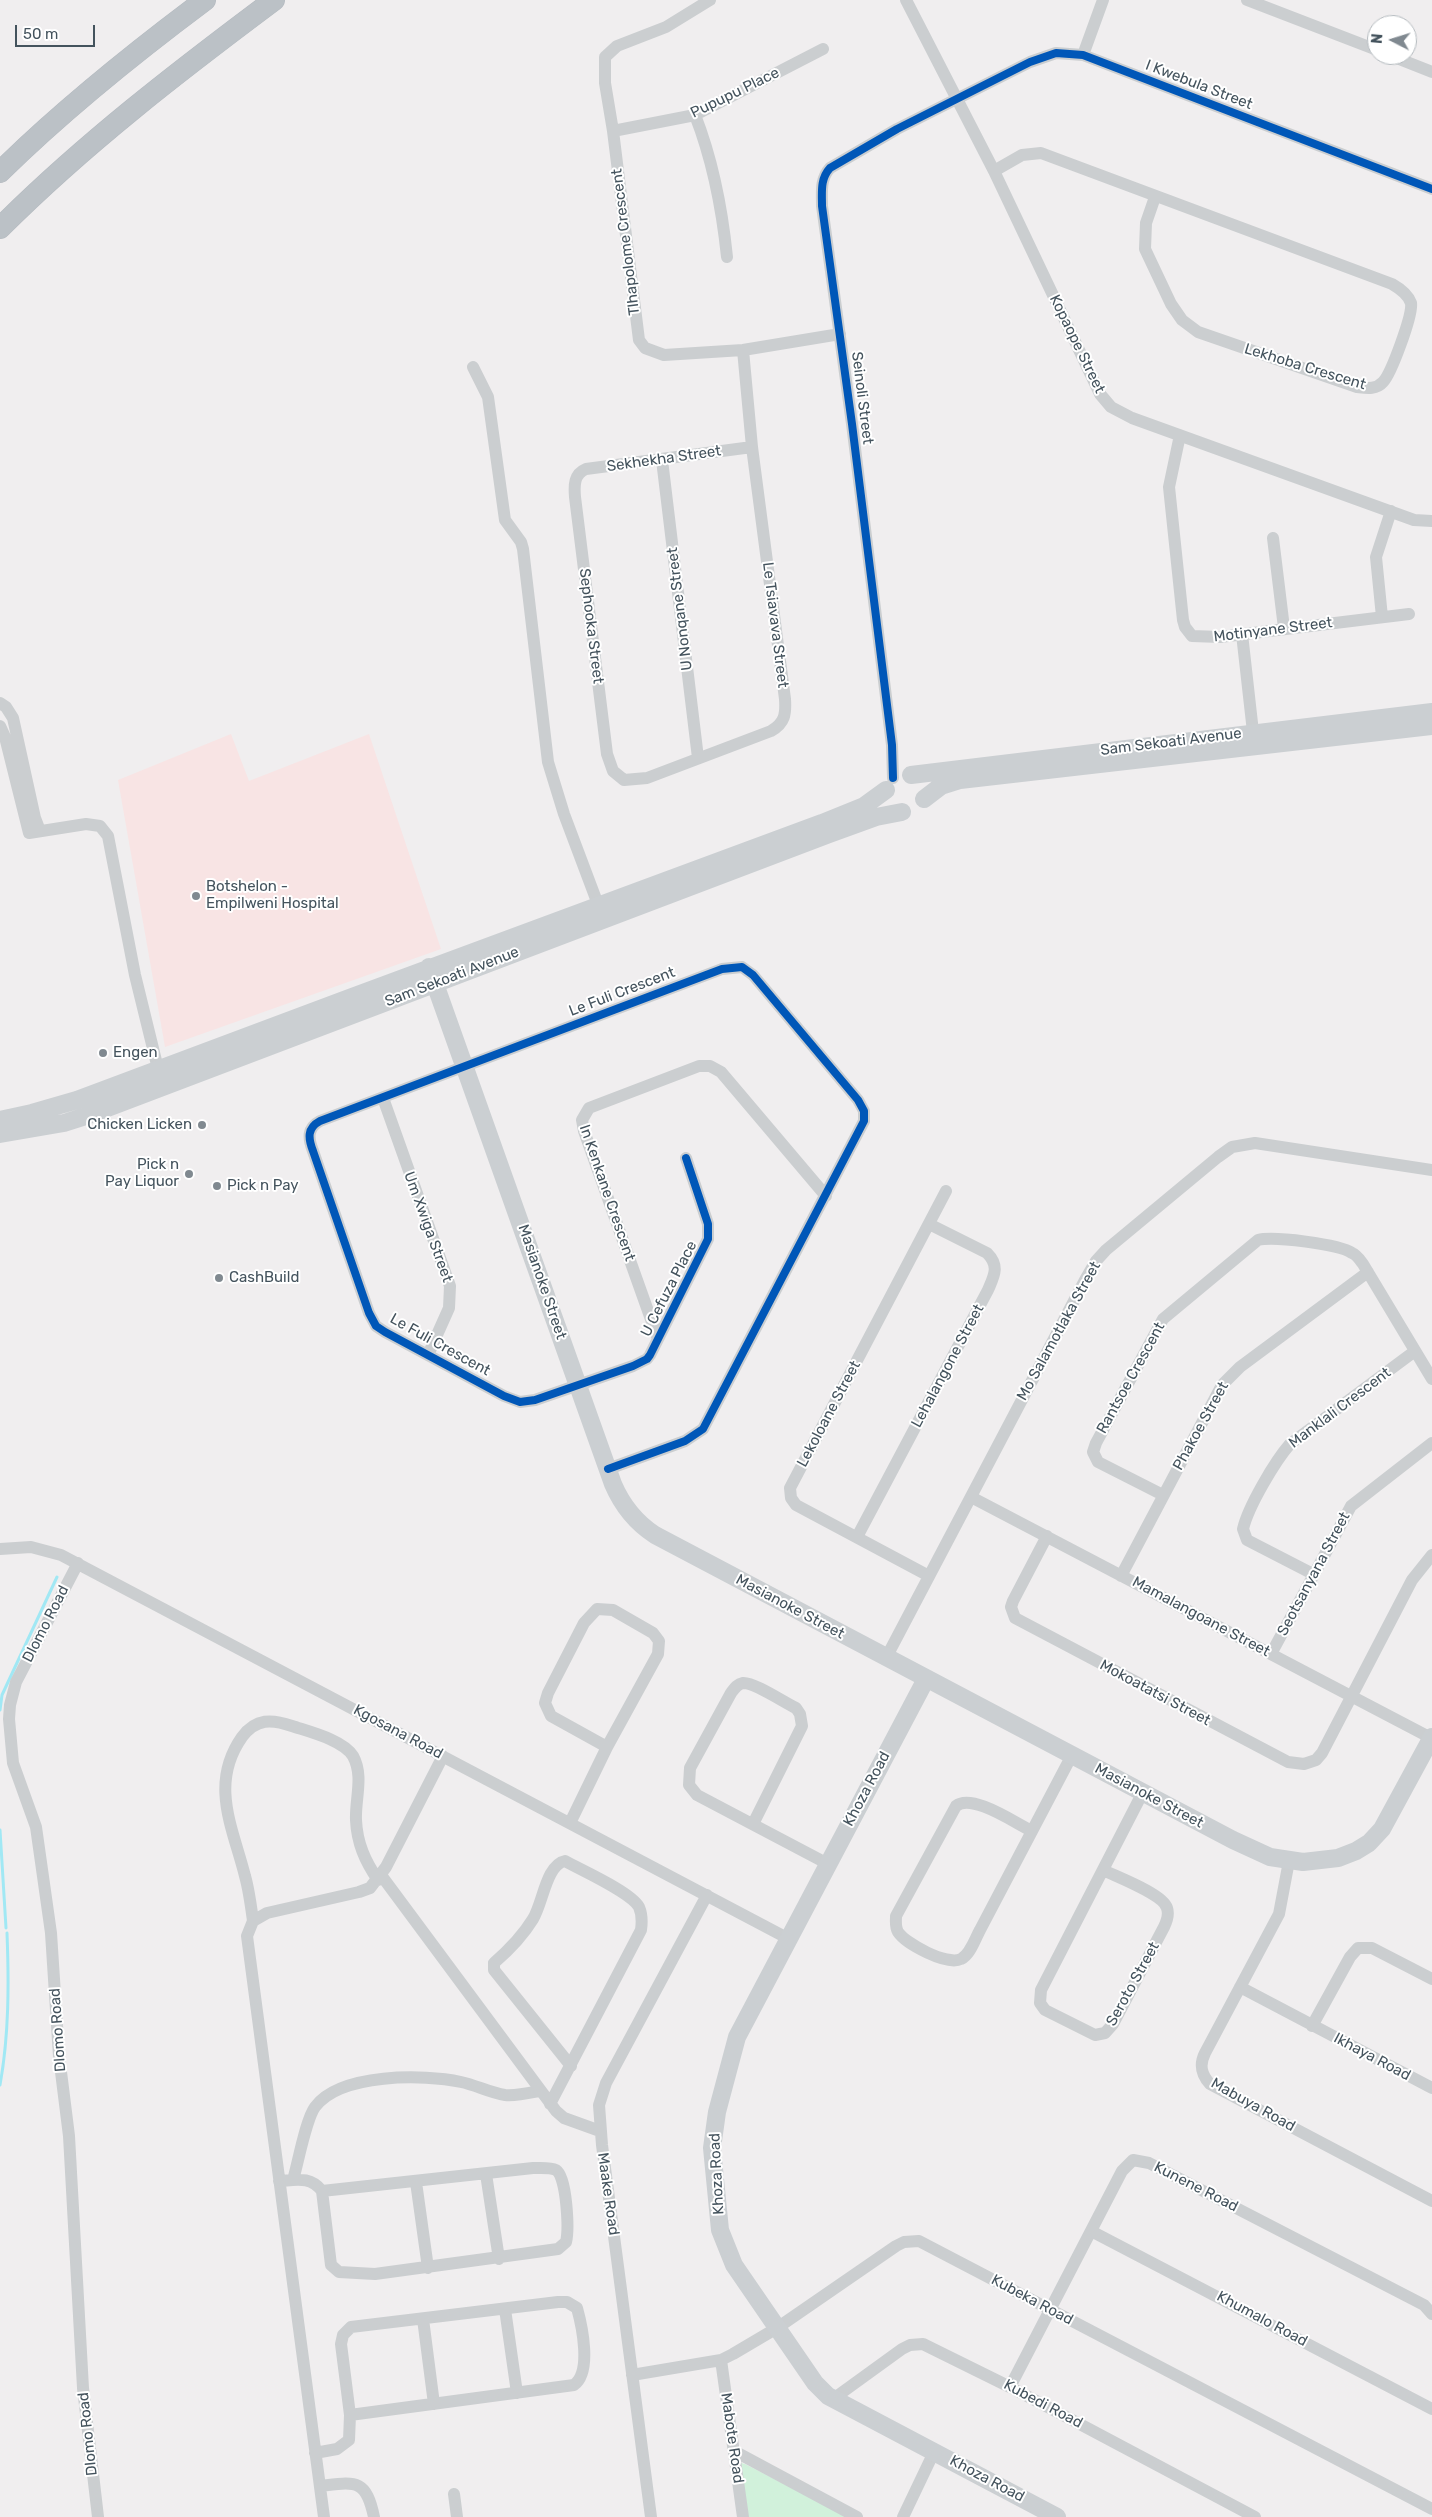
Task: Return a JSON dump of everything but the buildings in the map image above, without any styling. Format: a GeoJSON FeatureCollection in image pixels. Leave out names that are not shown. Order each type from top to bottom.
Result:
{"type":"FeatureCollection","features":[{"type":"Feature","properties":{"kind":"highway"},"geometry":{"type":"LineString","coordinates":[[0,172],[33,140],[171,25],[205,0]]}},
{"type":"Feature","properties":{"kind":"highway"},"geometry":{"type":"LineString","coordinates":[[0,228],[28,200],[111,128],[191,62],[274,0]]}},
{"type":"Feature","properties":{"kind":"street","name":"Tlhapolome Crescent"},"geometry":{"type":"LineString","coordinates":[[710,0],[666,27],[610,50],[605,57],[603,66],[613,131],[638,340],[645,348],[664,355],[743,350],[840,334]]}},
{"type":"Feature","properties":{"kind":"street"},"geometry":{"type":"LineString","coordinates":[[1083,55],[1103,0]]}},
{"type":"Feature","properties":{"kind":"street"},"geometry":{"type":"LineString","coordinates":[[1247,0],[1367,46]]}},
{"type":"Feature","properties":{"kind":"street","name":"Kopaope Street"},"geometry":{"type":"LineString","coordinates":[[912,2],[1100,394],[1111,408],[1120,413],[1421,522],[1432,521]]}},
{"type":"Feature","properties":{"kind":"street","name":"Pupupu Place"},"geometry":{"type":"LineString","coordinates":[[613,131],[695,116],[823,49]]}},
{"type":"Feature","properties":{"kind":"street","name":"I Kwebula Street"},"geometry":{"type":"LineString","coordinates":[[957,99],[1044,56],[1056,53],[1083,55],[1432,188]]}},
{"type":"Feature","properties":{"kind":"street"},"geometry":{"type":"LineString","coordinates":[[1414,65],[1432,72]]}},
{"type":"Feature","properties":{"kind":"street","name":"Seinoli Street"},"geometry":{"type":"LineString","coordinates":[[899,779],[892,745],[822,206],[822,183],[825,173],[830,168],[897,129],[957,99]]}},
{"type":"Feature","properties":{"kind":"street"},"geometry":{"type":"LineString","coordinates":[[695,116],[709,151],[714,172],[727,257]]}},
{"type":"Feature","properties":{"kind":"street","name":"Lekhoba Crescent"},"geometry":{"type":"LineString","coordinates":[[994,171],[1022,155],[1041,154],[1155,196],[1392,284],[1400,289],[1411,303],[1410,314],[1389,374],[1382,384],[1371,388],[1357,387],[1198,332],[1182,320],[1171,304],[1145,249],[1146,223],[1155,196]]}},
{"type":"Feature","properties":{"kind":"street","name":"Le Tsiavava Street"},"geometry":{"type":"LineString","coordinates":[[617,776],[624,780],[639,780],[772,731],[781,724],[785,714],[752,447],[743,350]]}},
{"type":"Feature","properties":{"kind":"street"},"geometry":{"type":"LineString","coordinates":[[473,367],[488,397],[504,520],[523,549],[543,724],[552,779],[599,907]]}},
{"type":"Feature","properties":{"kind":"street","name":"Motinyane Street"},"geometry":{"type":"LineString","coordinates":[[1180,435],[1169,487],[1185,627],[1192,636],[1200,638],[1242,634],[1409,614]]}},
{"type":"Feature","properties":{"kind":"street","name":"Sekhekha Street"},"geometry":{"type":"LineString","coordinates":[[578,474],[586,469],[752,447]]}},
{"type":"Feature","properties":{"kind":"street","name":"U Nonqane Street"},"geometry":{"type":"LineString","coordinates":[[662,460],[698,758]]}},
{"type":"Feature","properties":{"kind":"street","name":"Sephooka Street"},"geometry":{"type":"LineString","coordinates":[[578,474],[574,484],[574,497],[607,754],[609,764],[617,776]]}},
{"type":"Feature","properties":{"kind":"street"},"geometry":{"type":"LineString","coordinates":[[1382,617],[1376,557],[1391,511]]}},
{"type":"Feature","properties":{"kind":"street"},"geometry":{"type":"LineString","coordinates":[[1273,538],[1284,628]]}},
{"type":"Feature","properties":{"kind":"street"},"geometry":{"type":"LineString","coordinates":[[1242,634],[1253,732]]}},
{"type":"Feature","properties":{"kind":"street"},"geometry":{"type":"LineString","coordinates":[[0,703],[6,707],[13,718],[34,818],[34,832]]}},
{"type":"Feature","properties":{"kind":"street","name":"Sam Sekoati Avenue"},"geometry":{"type":"LineString","coordinates":[[0,1134],[64,1123],[162,1088],[599,907],[864,806],[899,779],[1253,732],[1432,712]]}},
{"type":"Feature","properties":{"kind":"street"},"geometry":{"type":"LineString","coordinates":[[0,726],[34,832]]}},
{"type":"Feature","properties":{"kind":"street","name":"Sam Sekoati Avenue"},"geometry":{"type":"LineString","coordinates":[[924,800],[941,786],[960,780],[1432,726]]}},
{"type":"Feature","properties":{"kind":"street"},"geometry":{"type":"LineString","coordinates":[[899,779],[923,784],[924,800],[913,811],[902,812],[896,810],[888,802],[899,779]]}},
{"type":"Feature","properties":{"kind":"street","name":"Sam Sekoati Avenue"},"geometry":{"type":"LineString","coordinates":[[0,1120],[58,1106],[158,1069],[432,975],[876,817],[902,812]]}},
{"type":"Feature","properties":{"kind":"street"},"geometry":{"type":"LineString","coordinates":[[34,832],[95,824],[103,829],[108,836],[135,975],[162,1088]]}},
{"type":"Feature","properties":{"kind":"street","name":"Le Fuli Crescent"},"geometry":{"type":"LineString","coordinates":[[578,1385],[535,1400],[520,1402],[504,1396],[385,1332],[372,1320],[310,1142],[310,1132],[315,1124],[722,968],[742,967],[754,976],[858,1100],[864,1111],[864,1122],[703,1429],[685,1441],[608,1469]]}},
{"type":"Feature","properties":{"kind":"street","name":"Masianoke Street"},"geometry":{"type":"LineString","coordinates":[[432,975],[617,1494],[627,1510],[641,1526],[886,1658],[1261,1854],[1289,1861],[1317,1862],[1338,1858],[1369,1843],[1382,1829],[1432,1737]]}},
{"type":"Feature","properties":{"kind":"street","name":"In Kenkane Crescent"},"geometry":{"type":"LineString","coordinates":[[658,1339],[582,1124],[583,1115],[589,1108],[699,1066],[710,1066],[721,1072],[826,1196]]}},
{"type":"Feature","properties":{"kind":"street","name":"Um Xwiga Street"},"geometry":{"type":"LineString","coordinates":[[383,1098],[450,1286],[449,1308],[428,1355]]}},
{"type":"Feature","properties":{"kind":"street","name":"Mo Salamotlaka Street"},"geometry":{"type":"LineString","coordinates":[[886,1658],[1096,1261],[1106,1250],[1226,1151],[1238,1144],[1255,1143],[1432,1170]]}},
{"type":"Feature","properties":{"kind":"street","name":"U Cefuza Place"},"geometry":{"type":"LineString","coordinates":[[578,1385],[642,1362],[650,1354],[708,1239],[708,1224],[686,1158]]}},
{"type":"Feature","properties":{"kind":"street","name":"Lekoloane Street"},"geometry":{"type":"LineString","coordinates":[[929,1576],[796,1505],[791,1498],[790,1488],[946,1191]]}},
{"type":"Feature","properties":{"kind":"street","name":"Lehalangone Street"},"geometry":{"type":"LineString","coordinates":[[857,1537],[988,1290],[996,1270],[994,1260],[988,1253],[929,1224]]}},
{"type":"Feature","properties":{"kind":"street","name":"Rantsoe Crescent"},"geometry":{"type":"LineString","coordinates":[[1163,1495],[1104,1466],[1093,1452],[1096,1443],[1163,1319],[1249,1246],[1265,1238],[1347,1250],[1358,1257],[1432,1378]]}},
{"type":"Feature","properties":{"kind":"street","name":"Phakoe Street"},"geometry":{"type":"LineString","coordinates":[[1121,1576],[1217,1392],[1228,1378],[1368,1272]]}},
{"type":"Feature","properties":{"kind":"street","name":"Manklali Crescent"},"geometry":{"type":"LineString","coordinates":[[1313,1574],[1247,1540],[1243,1529],[1249,1513],[1280,1457],[1290,1444],[1415,1351]]}},
{"type":"Feature","properties":{"kind":"street","name":"Seotsanyana Street"},"geometry":{"type":"LineString","coordinates":[[1272,1654],[1353,1502],[1432,1443]]}},
{"type":"Feature","properties":{"kind":"street","name":"Mamalangoane Street"},"geometry":{"type":"LineString","coordinates":[[971,1497],[1272,1654],[1352,1698],[1432,1737]]}},
{"type":"Feature","properties":{"kind":"street","name":"Mokoatatsi Street"},"geometry":{"type":"LineString","coordinates":[[1047,1536],[1011,1607],[1015,1618],[1032,1628],[1293,1764],[1304,1764],[1316,1760],[1352,1698]]}},
{"type":"Feature","properties":{"kind":"street","name":"Kgosana Road"},"geometry":{"type":"LineString","coordinates":[[0,1549],[42,1549],[62,1555],[789,1939]]}},
{"type":"Feature","properties":{"kind":"street"},"geometry":{"type":"LineString","coordinates":[[1352,1698],[1412,1580],[1432,1555]]}},
{"type":"Feature","properties":{"kind":"street","name":"Dlomo Road"},"geometry":{"type":"LineString","coordinates":[[78,1563],[16,1682],[10,1705],[9,1719],[13,1763],[36,1827],[51,1933],[59,2056],[69,2136],[80,2348],[98,2517]]}},
{"type":"Feature","properties":{"kind":"street"},"geometry":{"type":"LineString","coordinates":[[570,1823],[607,1747],[653,1664],[659,1647],[653,1633],[613,1610],[602,1609],[592,1613],[584,1623],[548,1693],[545,1704],[551,1716],[607,1747]]}},
{"type":"Feature","properties":{"kind":"street","name":"Khoza Road"},"geometry":{"type":"LineString","coordinates":[[926,1678],[737,2037],[717,2112],[712,2148],[716,2203],[724,2244],[734,2265],[815,2383],[833,2399],[1058,2517]]}},
{"type":"Feature","properties":{"kind":"street"},"geometry":{"type":"LineString","coordinates":[[753,1824],[802,1726],[800,1714],[796,1708],[753,1686],[743,1683],[734,1688],[727,1699],[690,1768],[689,1785],[697,1795],[828,1864]]}},
{"type":"Feature","properties":{"kind":"street"},"geometry":{"type":"LineString","coordinates":[[324,2517],[248,1946],[247,1936],[253,1921],[245,1876],[228,1822],[226,1785],[235,1749],[248,1729],[262,1722],[278,1721],[336,1743],[352,1755],[358,1771],[356,1819],[358,1836],[366,1863],[379,1877],[550,2104],[564,2118],[600,2130]]}},
{"type":"Feature","properties":{"kind":"street"},"geometry":{"type":"LineString","coordinates":[[1032,1831],[976,1803],[959,1803],[948,1817],[899,1911],[896,1922],[897,1929],[908,1942],[929,1953],[949,1961],[960,1960],[969,1950],[1002,1887],[1032,1831],[1072,1755]]}},
{"type":"Feature","properties":{"kind":"street"},"geometry":{"type":"LineString","coordinates":[[253,1921],[267,1914],[370,1888],[379,1877],[443,1756]]}},
{"type":"Feature","properties":{"kind":"street","name":"Seroto Street"},"geometry":{"type":"LineString","coordinates":[[1103,1870],[1156,1896],[1164,1902],[1168,1914],[1164,1927],[1113,2024],[1105,2033],[1094,2035],[1045,2010],[1039,1997],[1044,1982],[1143,1792]]}},
{"type":"Feature","properties":{"kind":"street"},"geometry":{"type":"LineString","coordinates":[[550,2104],[571,2066],[641,1930],[642,1920],[638,1906],[619,1890],[565,1861],[558,1863],[552,1870],[534,1918],[518,1942],[494,1963],[494,1970],[571,2066]]}},
{"type":"Feature","properties":{"kind":"street","name":"Mabuya Road"},"geometry":{"type":"LineString","coordinates":[[1289,1861],[1279,1914],[1202,2059],[1201,2066],[1205,2079],[1210,2084],[1432,2201]]}},
{"type":"Feature","properties":{"kind":"street","name":"Maake Road"},"geometry":{"type":"LineString","coordinates":[[651,2517],[600,2130],[599,2105],[606,2083],[707,1895]]}},
{"type":"Feature","properties":{"kind":"street"},"geometry":{"type":"LineString","coordinates":[[1312,2026],[1350,1957],[1360,1948],[1372,1948],[1432,1979]]}},
{"type":"Feature","properties":{"kind":"street","name":"Ikhaya Road"},"geometry":{"type":"LineString","coordinates":[[1240,1987],[1432,2088]]}},
{"type":"Feature","properties":{"kind":"street"},"geometry":{"type":"LineString","coordinates":[[293,2180],[314,2108],[323,2098],[345,2087],[366,2081],[416,2077],[461,2082],[506,2095],[539,2090]]}},
{"type":"Feature","properties":{"kind":"street","name":"Kunene Road"},"geometry":{"type":"LineString","coordinates":[[1010,2387],[1125,2166],[1138,2159],[1424,2305],[1432,2314]]}},
{"type":"Feature","properties":{"kind":"street"},"geometry":{"type":"LineString","coordinates":[[279,2181],[312,2180],[322,2191],[329,2256],[331,2265],[336,2271],[362,2275],[428,2268],[558,2249],[564,2246],[568,2228],[561,2175],[557,2170],[546,2168],[322,2191]]}},
{"type":"Feature","properties":{"kind":"street"},"geometry":{"type":"LineString","coordinates":[[486,2174],[499,2258]]}},
{"type":"Feature","properties":{"kind":"street"},"geometry":{"type":"LineString","coordinates":[[416,2182],[428,2268]]}},
{"type":"Feature","properties":{"kind":"street","name":"Khumalo Road"},"geometry":{"type":"LineString","coordinates":[[1091,2230],[1432,2409]]}},
{"type":"Feature","properties":{"kind":"street","name":"Kubeka Road"},"geometry":{"type":"LineString","coordinates":[[632,2375],[720,2360],[777,2328],[896,2246],[911,2240],[926,2243],[1432,2509]]}},
{"type":"Feature","properties":{"kind":"street"},"geometry":{"type":"LineString","coordinates":[[315,2453],[344,2446],[350,2435],[350,2415],[341,2349],[341,2340],[346,2331],[352,2328],[567,2302],[577,2308],[582,2331],[584,2361],[578,2382],[574,2385],[350,2415]]}},
{"type":"Feature","properties":{"kind":"street"},"geometry":{"type":"LineString","coordinates":[[505,2309],[517,2393]]}},
{"type":"Feature","properties":{"kind":"street"},"geometry":{"type":"LineString","coordinates":[[423,2319],[434,2404]]}},
{"type":"Feature","properties":{"kind":"street","name":"Kubedi Road"},"geometry":{"type":"LineString","coordinates":[[833,2399],[902,2349],[917,2344],[934,2348],[1255,2517]]}},
{"type":"Feature","properties":{"kind":"street","name":"Mabote Road"},"geometry":{"type":"LineString","coordinates":[[720,2360],[743,2517]]}},
{"type":"Feature","properties":{"kind":"street"},"geometry":{"type":"LineString","coordinates":[[734,2451],[857,2517]]}},
{"type":"Feature","properties":{"kind":"street"},"geometry":{"type":"LineString","coordinates":[[902,2517],[934,2452]]}},
{"type":"Feature","properties":{"kind":"street"},"geometry":{"type":"LineString","coordinates":[[320,2486],[351,2483],[364,2489],[370,2497],[374,2517]]}},
{"type":"Feature","properties":{"kind":"street"},"geometry":{"type":"LineString","coordinates":[[454,2494],[457,2517]]}},
{"type":"Feature","properties":{"kind":"shaded area"},"geometry":{"type":"Polygon","coordinates":[[[231,734],[249,781],[369,734],[441,949],[165,1047],[118,780],[231,734]]]}},
{"type":"Feature","properties":{"kind":"green space"},"geometry":{"type":"Polygon","coordinates":[[[741,2463],[745,2464],[849,2517],[746,2517],[741,2463]]]}},
{"type":"Feature","properties":{"kind":"waterway"},"geometry":{"type":"LineString","coordinates":[[0,1710],[2,1695],[57,1577]]}},
{"type":"Feature","properties":{"kind":"waterway"},"geometry":{"type":"LineString","coordinates":[[0,1830],[6,1928]]}},
{"type":"Feature","properties":{"kind":"waterway"},"geometry":{"type":"LineString","coordinates":[[0,2085],[8,2009],[7,1933]]}},
{"type":"Feature","properties":{"kind":"cycle path"},"geometry":{"type":"LineString","coordinates":[[893,778],[892,745],[852,424],[822,206],[823,181],[830,168],[897,129],[1030,62],[1056,53],[1083,55],[1432,189]]}},
{"type":"Feature","properties":{"kind":"cycle path"},"geometry":{"type":"LineString","coordinates":[[608,1469],[685,1441],[703,1429],[864,1121],[864,1111],[858,1100],[753,975],[742,967],[722,969],[320,1121],[311,1130],[311,1146],[369,1313],[376,1326],[504,1396],[520,1402],[535,1400],[633,1366],[647,1359],[650,1355],[708,1239],[708,1224],[686,1158]]}},
{"type":"Feature","properties":{"kind":"place","name":"Botshelon - Empilweni Hospital"},"geometry":{"type":"Point","coordinates":[196,896]}},
{"type":"Feature","properties":{"kind":"place","name":"Engen"},"geometry":{"type":"Point","coordinates":[103,1053]}},
{"type":"Feature","properties":{"kind":"place","name":"Chicken Licken"},"geometry":{"type":"Point","coordinates":[202,1125]}},
{"type":"Feature","properties":{"kind":"place","name":"Pick n Pay Liquor"},"geometry":{"type":"Point","coordinates":[189,1174]}},
{"type":"Feature","properties":{"kind":"place","name":"Pick n Pay"},"geometry":{"type":"Point","coordinates":[217,1186]}},
{"type":"Feature","properties":{"kind":"place","name":"CashBuild"},"geometry":{"type":"Point","coordinates":[219,1278]}}]}
